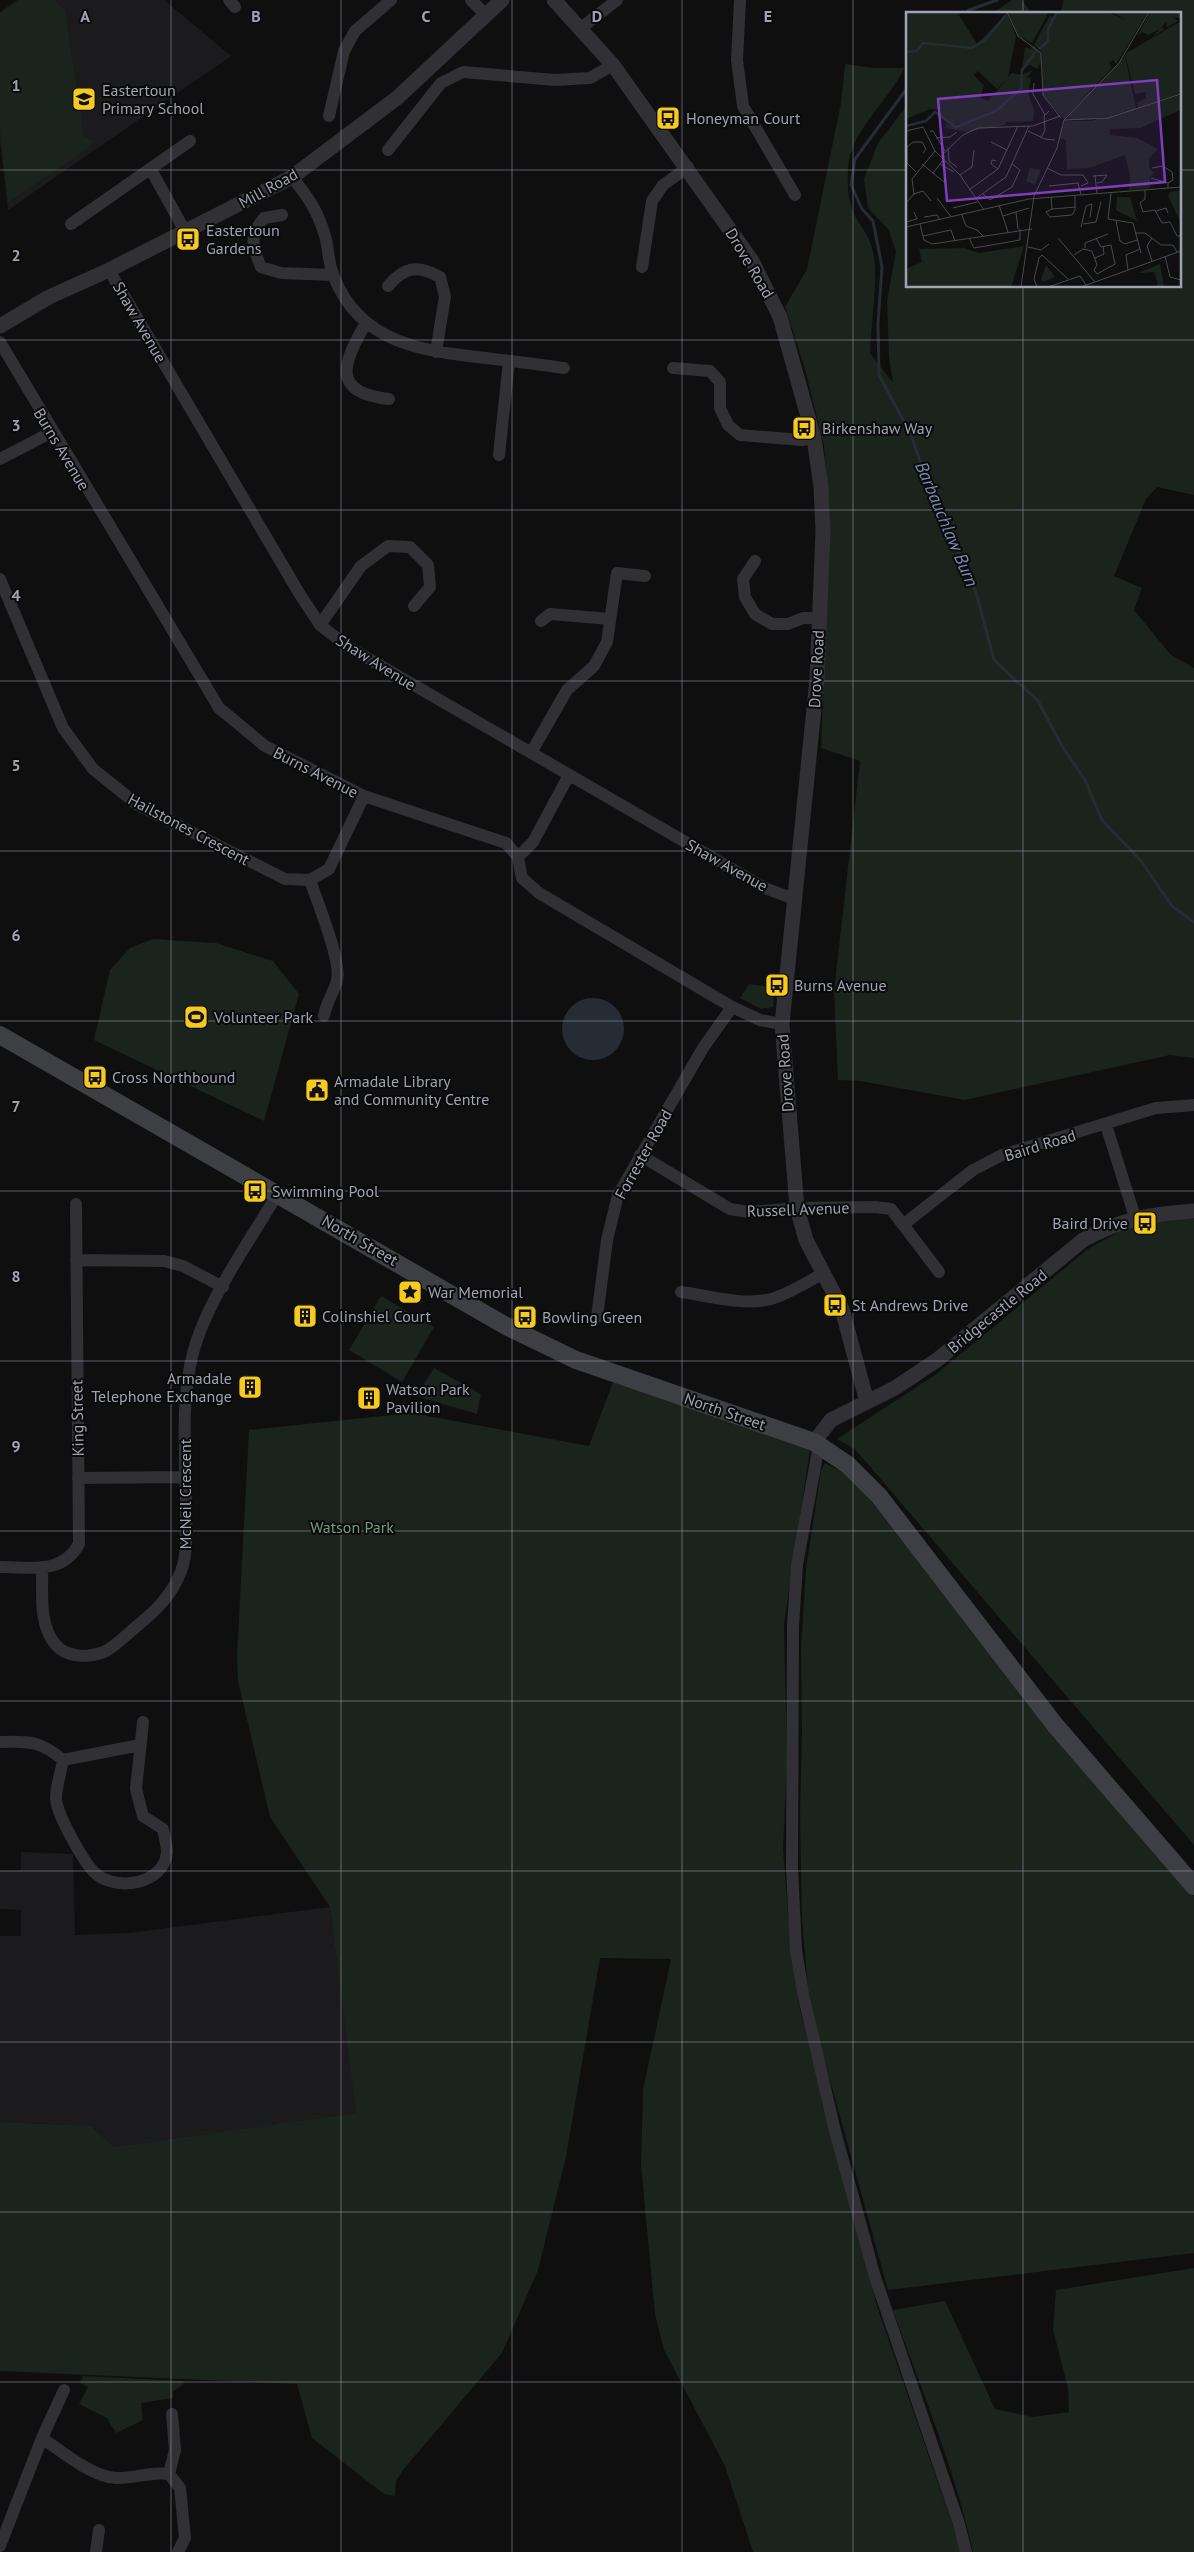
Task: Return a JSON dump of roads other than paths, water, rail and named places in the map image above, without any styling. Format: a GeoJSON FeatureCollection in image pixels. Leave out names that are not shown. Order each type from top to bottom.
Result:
{"type":"FeatureCollection","features":[{"type":"Feature","properties":{"kind":"main road","name":"North Street"},"geometry":{"type":"LineString","coordinates":[[0,1035],[278,1193],[506,1326],[576,1360],[816,1444],[848,1465],[879,1496],[1054,1725],[1194,1886]]}},
{"type":"Feature","properties":{"kind":"street"},"geometry":{"type":"LineString","coordinates":[[329,116],[344,51],[355,31],[391,0]]}},
{"type":"Feature","properties":{"kind":"street"},"geometry":{"type":"LineString","coordinates":[[471,0],[486,15]]}},
{"type":"Feature","properties":{"kind":"street","name":"Mill Road"},"geometry":{"type":"LineString","coordinates":[[0,326],[50,297],[109,270],[292,177],[397,98],[502,0]]}},
{"type":"Feature","properties":{"kind":"street","name":"Drove Road"},"geometry":{"type":"LineString","coordinates":[[554,0],[613,65],[688,168],[752,261],[780,317],[814,438],[821,486],[823,531],[817,679],[782,1024],[796,1208],[806,1240],[842,1310],[867,1402]]}},
{"type":"Feature","properties":{"kind":"street"},"geometry":{"type":"LineString","coordinates":[[581,28],[618,0]]}},
{"type":"Feature","properties":{"kind":"street"},"geometry":{"type":"LineString","coordinates":[[740,0],[737,60],[743,106],[795,195]]}},
{"type":"Feature","properties":{"kind":"street"},"geometry":{"type":"LineString","coordinates":[[388,150],[441,84],[464,72],[555,80],[590,78],[613,65]]}},
{"type":"Feature","properties":{"kind":"street"},"geometry":{"type":"LineString","coordinates":[[71,224],[190,141]]}},
{"type":"Feature","properties":{"kind":"street"},"geometry":{"type":"LineString","coordinates":[[642,267],[652,201],[663,185],[688,168]]}},
{"type":"Feature","properties":{"kind":"street"},"geometry":{"type":"LineString","coordinates":[[151,170],[185,231]]}},
{"type":"Feature","properties":{"kind":"street"},"geometry":{"type":"LineString","coordinates":[[292,177],[314,202],[326,236],[333,275],[347,304],[366,324],[401,343],[436,352],[564,368]]}},
{"type":"Feature","properties":{"kind":"street"},"geometry":{"type":"LineString","coordinates":[[282,215],[264,218],[254,230],[254,249],[260,267],[281,273],[333,275]]}},
{"type":"Feature","properties":{"kind":"street"},"geometry":{"type":"LineString","coordinates":[[388,286],[398,274],[411,269],[428,271],[440,277],[445,296],[436,352]]}},
{"type":"Feature","properties":{"kind":"street","name":"Shaw Avenue"},"geometry":{"type":"LineString","coordinates":[[109,270],[299,593],[320,625],[348,647],[569,775],[765,888],[794,899]]}},
{"type":"Feature","properties":{"kind":"street"},"geometry":{"type":"LineString","coordinates":[[366,324],[350,351],[347,374],[354,390],[367,397],[389,398]]}},
{"type":"Feature","properties":{"kind":"street","name":"Burns Avenue"},"geometry":{"type":"LineString","coordinates":[[0,342],[52,432],[219,708],[265,746],[364,796],[506,843],[518,857]]}},
{"type":"Feature","properties":{"kind":"street"},"geometry":{"type":"LineString","coordinates":[[499,454],[509,361]]}},
{"type":"Feature","properties":{"kind":"street"},"geometry":{"type":"LineString","coordinates":[[673,368],[710,371],[720,382],[720,408],[728,425],[740,435],[802,440],[814,438]]}},
{"type":"Feature","properties":{"kind":"street"},"geometry":{"type":"LineString","coordinates":[[0,459],[52,432]]}},
{"type":"Feature","properties":{"kind":"street"},"geometry":{"type":"LineString","coordinates":[[320,625],[361,566],[388,546],[410,547],[428,564],[430,587],[414,606]]}},
{"type":"Feature","properties":{"kind":"street"},"geometry":{"type":"LineString","coordinates":[[755,561],[744,579],[745,597],[756,614],[772,624],[788,624],[804,618],[819,618]]}},
{"type":"Feature","properties":{"kind":"street"},"geometry":{"type":"LineString","coordinates":[[531,753],[567,690],[594,666],[607,642],[617,573],[645,576]]}},
{"type":"Feature","properties":{"kind":"street","name":"Hailstones Crescent"},"geometry":{"type":"LineString","coordinates":[[0,579],[63,728],[93,769],[138,805],[285,879],[310,880]]}},
{"type":"Feature","properties":{"kind":"street"},"geometry":{"type":"LineString","coordinates":[[541,621],[550,614],[610,619]]}},
{"type":"Feature","properties":{"kind":"street"},"geometry":{"type":"LineString","coordinates":[[569,775],[534,842],[518,857],[522,878],[539,893],[732,1007],[760,1020],[782,1024]]}},
{"type":"Feature","properties":{"kind":"street"},"geometry":{"type":"LineString","coordinates":[[324,1016],[326,1002],[338,980],[335,958],[310,880],[329,869],[364,796]]}},
{"type":"Feature","properties":{"kind":"street","name":"Forrester Road"},"geometry":{"type":"LineString","coordinates":[[597,1317],[607,1240],[618,1195],[704,1048],[732,1007]]}},
{"type":"Feature","properties":{"kind":"street","name":"Baird Road"},"geometry":{"type":"LineString","coordinates":[[904,1224],[973,1170],[1002,1155],[1156,1108],[1194,1105]]}},
{"type":"Feature","properties":{"kind":"street"},"geometry":{"type":"LineString","coordinates":[[1106,1124],[1135,1217]]}},
{"type":"Feature","properties":{"kind":"street","name":"Russell Avenue"},"geometry":{"type":"LineString","coordinates":[[640,1155],[730,1209],[749,1212],[796,1208],[874,1207],[891,1209],[939,1272]]}},
{"type":"Feature","properties":{"kind":"street","name":"McNeil Crescent"},"geometry":{"type":"LineString","coordinates":[[42,1567],[43,1622],[51,1638],[60,1649],[70,1654],[88,1656],[106,1651],[155,1612],[179,1577],[186,1550],[185,1419],[188,1372],[200,1329],[278,1193]]}},
{"type":"Feature","properties":{"kind":"street","name":"King Street"},"geometry":{"type":"LineString","coordinates":[[0,1567],[42,1567],[61,1564],[72,1556],[79,1544],[76,1204]]}},
{"type":"Feature","properties":{"kind":"street","name":"Bridgecastle Road"},"geometry":{"type":"LineString","coordinates":[[816,1444],[831,1420],[895,1388],[937,1360],[1083,1240],[1108,1226],[1135,1217],[1194,1210]]}},
{"type":"Feature","properties":{"kind":"street"},"geometry":{"type":"LineString","coordinates":[[76,1260],[164,1261],[183,1266],[223,1287]]}},
{"type":"Feature","properties":{"kind":"street"},"geometry":{"type":"LineString","coordinates":[[682,1292],[726,1298],[766,1300],[785,1293],[824,1273]]}},
{"type":"Feature","properties":{"kind":"street"},"geometry":{"type":"LineString","coordinates":[[816,1444],[798,1565],[793,1626],[792,1868],[796,1950],[803,1993],[833,2122],[875,2278],[960,2524],[966,2552]]}},
{"type":"Feature","properties":{"kind":"street"},"geometry":{"type":"LineString","coordinates":[[78,1478],[186,1476]]}},
{"type":"Feature","properties":{"kind":"street"},"geometry":{"type":"LineString","coordinates":[[63,1760],[56,1798],[62,1821],[94,1872],[113,1883],[138,1883],[159,1872],[167,1852],[163,1829],[143,1816],[136,1789],[143,1722]]}},
{"type":"Feature","properties":{"kind":"street"},"geometry":{"type":"LineString","coordinates":[[0,1742],[21,1741],[46,1746],[63,1760]]}},
{"type":"Feature","properties":{"kind":"street"},"geometry":{"type":"LineString","coordinates":[[63,1760],[140,1745]]}},
{"type":"Feature","properties":{"kind":"street"},"geometry":{"type":"LineString","coordinates":[[0,2546],[42,2438],[64,2390]]}},
{"type":"Feature","properties":{"kind":"street"},"geometry":{"type":"LineString","coordinates":[[169,2474],[175,2450],[172,2414]]}},
{"type":"Feature","properties":{"kind":"street"},"geometry":{"type":"LineString","coordinates":[[42,2438],[86,2468],[113,2478],[140,2477],[162,2472],[169,2474],[180,2488],[185,2538],[178,2552]]}},
{"type":"Feature","properties":{"kind":"street"},"geometry":{"type":"LineString","coordinates":[[96,2552],[99,2530]]}},
{"type":"Feature","properties":{"kind":"waterway","name":"Barbauchlaw Burn"},"geometry":{"type":"LineString","coordinates":[[968,12],[997,0]]}},
{"type":"Feature","properties":{"kind":"waterway","name":"Barbauchlaw Burn"},"geometry":{"type":"LineString","coordinates":[[906,90],[855,159],[851,185],[862,209],[873,221],[882,267],[878,323],[879,375],[911,435],[928,484],[976,592],[994,660],[1038,701],[1062,746],[1085,780],[1102,820],[1141,861],[1172,906],[1194,922]]}},
{"type":"Feature","properties":{"kind":"place","name":"Eastertoun Primary School"},"geometry":{"type":"Point","coordinates":[84,99]}},
{"type":"Feature","properties":{"kind":"place","name":"Honeyman Court"},"geometry":{"type":"Point","coordinates":[668,118]}},
{"type":"Feature","properties":{"kind":"place","name":"Eastertoun Gardens"},"geometry":{"type":"Point","coordinates":[188,239]}},
{"type":"Feature","properties":{"kind":"place","name":"Birkenshaw Way"},"geometry":{"type":"Point","coordinates":[804,428]}},
{"type":"Feature","properties":{"kind":"place","name":"Burns Avenue"},"geometry":{"type":"Point","coordinates":[777,985]}},
{"type":"Feature","properties":{"kind":"place","name":"Volunteer Park"},"geometry":{"type":"Point","coordinates":[196,1017]}},
{"type":"Feature","properties":{"kind":"place","name":"Cross Northbound"},"geometry":{"type":"Point","coordinates":[95,1077]}},
{"type":"Feature","properties":{"kind":"place","name":"Armadale Library and Community Centre"},"geometry":{"type":"Point","coordinates":[317,1090]}},
{"type":"Feature","properties":{"kind":"place","name":"Swimming Pool"},"geometry":{"type":"Point","coordinates":[255,1191]}},
{"type":"Feature","properties":{"kind":"place","name":"Baird Drive"},"geometry":{"type":"Point","coordinates":[1145,1223]}},
{"type":"Feature","properties":{"kind":"place","name":"War Memorial"},"geometry":{"type":"Point","coordinates":[410,1292]}},
{"type":"Feature","properties":{"kind":"place","name":"St Andrews Drive"},"geometry":{"type":"Point","coordinates":[835,1305]}},
{"type":"Feature","properties":{"kind":"place","name":"Colinshiel Court"},"geometry":{"type":"Point","coordinates":[305,1316]}},
{"type":"Feature","properties":{"kind":"place","name":"Bowling Green"},"geometry":{"type":"Point","coordinates":[525,1317]}},
{"type":"Feature","properties":{"kind":"place","name":"Armadale Telephone Exchange"},"geometry":{"type":"Point","coordinates":[250,1387]}},
{"type":"Feature","properties":{"kind":"place","name":"Watson Park Pavilion"},"geometry":{"type":"Point","coordinates":[369,1398]}},
{"type":"Feature","properties":{"kind":"park label","name":"Watson Park"},"geometry":{"type":"Point","coordinates":[352,1527]}}]}
